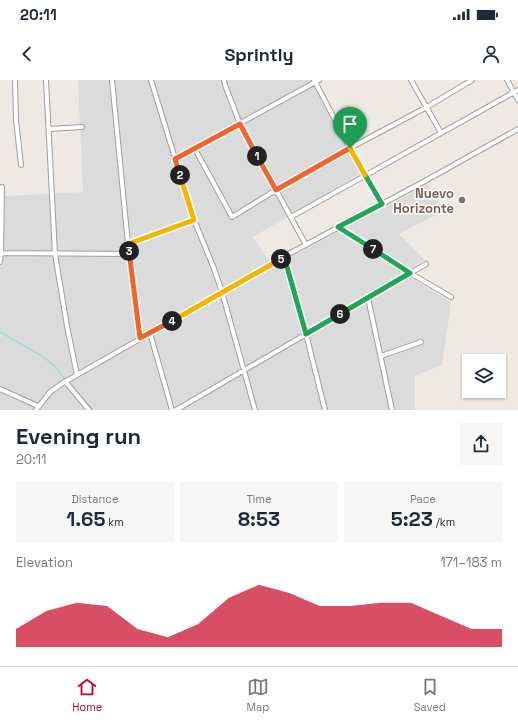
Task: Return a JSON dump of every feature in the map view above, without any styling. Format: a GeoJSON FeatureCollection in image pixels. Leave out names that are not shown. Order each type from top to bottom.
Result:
{"type":"FeatureCollection","features":[{"type":"Feature","properties":{"kind":"street"},"geometry":{"type":"LineString","coordinates":[[15,80],[16,120],[22,165]]}},
{"type":"Feature","properties":{"kind":"street"},"geometry":{"type":"LineString","coordinates":[[46,80],[55,254],[77,375]]}},
{"type":"Feature","properties":{"kind":"street"},"geometry":{"type":"LineString","coordinates":[[112,80],[129,254],[140,338]]}},
{"type":"Feature","properties":{"kind":"street"},"geometry":{"type":"LineString","coordinates":[[151,80],[194,220],[222,292],[255,410]]}},
{"type":"Feature","properties":{"kind":"street"},"geometry":{"type":"LineString","coordinates":[[224,80],[240,124],[306,245]]}},
{"type":"Feature","properties":{"kind":"street"},"geometry":{"type":"LineString","coordinates":[[412,80],[442,133]]}},
{"type":"Feature","properties":{"kind":"street"},"geometry":{"type":"LineString","coordinates":[[195,149],[232,217],[276,190],[427,107],[472,80]]}},
{"type":"Feature","properties":{"kind":"street"},"geometry":{"type":"LineString","coordinates":[[507,80],[516,91],[518,100]]}},
{"type":"Feature","properties":{"kind":"street"},"geometry":{"type":"LineString","coordinates":[[175,159],[316,81],[350,148],[382,204]]}},
{"type":"Feature","properties":{"kind":"street"},"geometry":{"type":"LineString","coordinates":[[291,217],[516,91]]}},
{"type":"Feature","properties":{"kind":"street"},"geometry":{"type":"LineString","coordinates":[[49,129],[82,127]]}},
{"type":"Feature","properties":{"kind":"street"},"geometry":{"type":"LineString","coordinates":[[0,389],[37,408],[50,392],[140,338],[150,334],[284,256],[518,129]]}},
{"type":"Feature","properties":{"kind":"street"},"geometry":{"type":"LineString","coordinates":[[0,262],[2,187]]}},
{"type":"Feature","properties":{"kind":"street"},"geometry":{"type":"LineString","coordinates":[[128,244],[194,220]]}},
{"type":"Feature","properties":{"kind":"street"},"geometry":{"type":"LineString","coordinates":[[338,227],[451,297]]}},
{"type":"Feature","properties":{"kind":"street"},"geometry":{"type":"LineString","coordinates":[[0,253],[129,254]]}},
{"type":"Feature","properties":{"kind":"street"},"geometry":{"type":"LineString","coordinates":[[284,256],[325,410]]}},
{"type":"Feature","properties":{"kind":"street"},"geometry":{"type":"LineString","coordinates":[[176,410],[426,264]]}},
{"type":"Feature","properties":{"kind":"street"},"geometry":{"type":"LineString","coordinates":[[368,298],[392,410]]}},
{"type":"Feature","properties":{"kind":"street"},"geometry":{"type":"LineString","coordinates":[[150,334],[172,410]]}},
{"type":"Feature","properties":{"kind":"street"},"geometry":{"type":"LineString","coordinates":[[381,356],[421,342]]}},
{"type":"Feature","properties":{"kind":"street"},"geometry":{"type":"LineString","coordinates":[[66,382],[89,410]]}},
{"type":"Feature","properties":{"kind":"shaded area"},"geometry":{"type":"Polygon","coordinates":[[[78,80],[310,80],[361,173],[253,237],[273,266],[428,184],[442,212],[399,234],[425,260],[403,273],[451,302],[442,365],[415,376],[415,410],[0,410],[0,195],[6,196],[83,192],[78,80]]]}},
{"type":"Feature","properties":{"kind":"waterway"},"geometry":{"type":"LineString","coordinates":[[0,332],[40,355],[54,365],[64,378]]}},
{"type":"Feature","properties":{"kind":"waterway"},"geometry":{"type":"LineString","coordinates":[[70,384],[93,410]]}},
{"type":"Feature","properties":{"kind":"place","name":"Nuevo Horizonte"},"geometry":{"type":"Point","coordinates":[462,200]}},
{"type":"Feature","properties":{"kind":"route"},"geometry":{"type":"LineString","coordinates":[[240,124],[276,190],[350,148],[382,204],[338,227],[410,273],[306,334],[284,256],[150,334],[140,338],[128,244],[194,220],[175,159],[240,124]]}}]}
